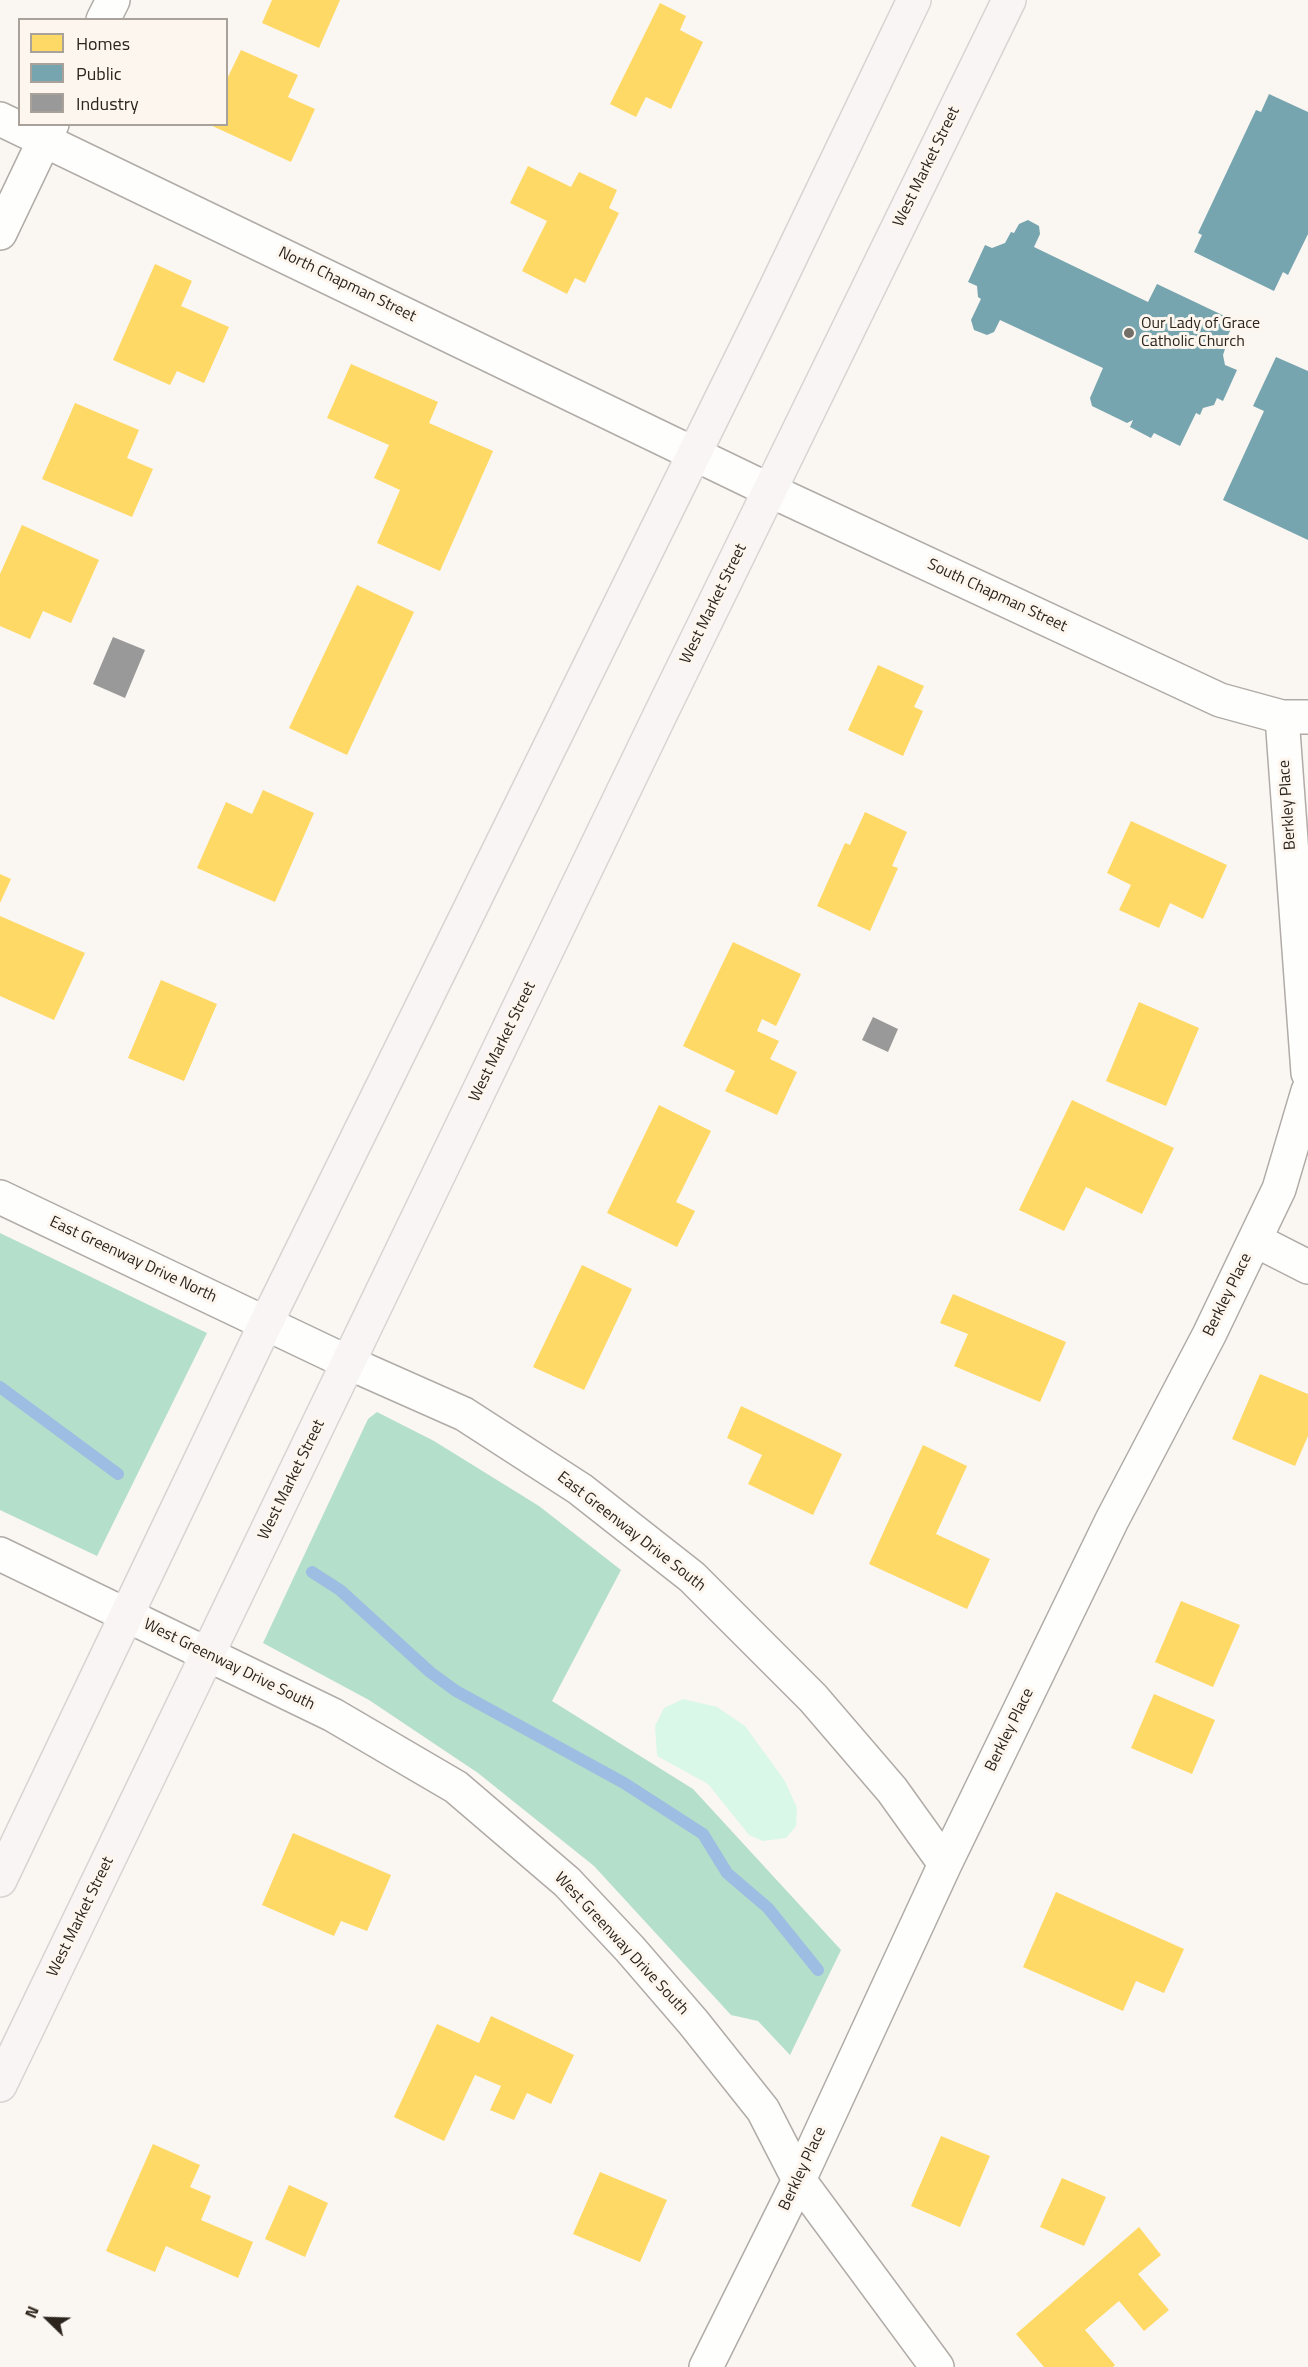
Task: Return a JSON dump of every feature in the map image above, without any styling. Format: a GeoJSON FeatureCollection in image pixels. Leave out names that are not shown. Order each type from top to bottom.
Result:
{"type":"FeatureCollection","features":[{"type":"Feature","properties":{"kind":"main road"},"geometry":{"type":"LineString","coordinates":[[0,1880],[125,1614],[266,1323],[914,0]]}},
{"type":"Feature","properties":{"kind":"main road","name":"West Market Street"},"geometry":{"type":"LineString","coordinates":[[0,2085],[769,490],[1009,0]]}},
{"type":"Feature","properties":{"kind":"street"},"geometry":{"type":"LineString","coordinates":[[104,18],[113,0]]}},
{"type":"Feature","properties":{"kind":"street","name":"North Chapman Street"},"geometry":{"type":"LineString","coordinates":[[0,119],[18,124]]}},
{"type":"Feature","properties":{"kind":"street","name":"North Chapman Street"},"geometry":{"type":"LineString","coordinates":[[26,126],[48,132],[693,453]]}},
{"type":"Feature","properties":{"kind":"street"},"geometry":{"type":"LineString","coordinates":[[0,233],[48,132]]}},
{"type":"Feature","properties":{"kind":"street","name":"South Chapman Street"},"geometry":{"type":"LineString","coordinates":[[693,453],[1220,699],[1295,717]]}},
{"type":"Feature","properties":{"kind":"street","name":"Berkley Place"},"geometry":{"type":"LineString","coordinates":[[1295,717],[1308,1072]]}},
{"type":"Feature","properties":{"kind":"street","name":"Berkley Place"},"geometry":{"type":"LineString","coordinates":[[706,2367],[799,2180],[945,1864],[1112,1520],[1209,1335],[1279,1190],[1308,1091]]}},
{"type":"Feature","properties":{"kind":"street","name":"East Greenway Drive North"},"geometry":{"type":"LineString","coordinates":[[0,1197],[266,1323]]}},
{"type":"Feature","properties":{"kind":"street"},"geometry":{"type":"LineString","coordinates":[[1255,1240],[1308,1267]]}},
{"type":"Feature","properties":{"kind":"street","name":"East Greenway Drive South"},"geometry":{"type":"LineString","coordinates":[[266,1323],[464,1414],[580,1489],[692,1576],[813,1698],[892,1790],[945,1864]]}},
{"type":"Feature","properties":{"kind":"street","name":"West Greenway Drive South"},"geometry":{"type":"LineString","coordinates":[[0,1554],[333,1715],[456,1787],[567,1882],[686,2014],[763,2110],[799,2180],[937,2367]]}},
{"type":"Feature","properties":{"kind":"green space"},"geometry":{"type":"Polygon","coordinates":[[[0,1233],[207,1333],[97,1556],[0,1510],[0,1233]]]}},
{"type":"Feature","properties":{"kind":"green space"},"geometry":{"type":"Polygon","coordinates":[[[377,1412],[434,1441],[539,1506],[621,1570],[552,1701],[693,1789],[841,1950],[790,2055],[758,2021],[731,2015],[594,1866],[478,1773],[369,1700],[263,1643],[368,1419],[377,1412]]]}},
{"type":"Feature","properties":{"kind":"green space"},"geometry":{"type":"Polygon","coordinates":[[[683,1699],[717,1707],[745,1726],[785,1781],[797,1808],[796,1826],[786,1838],[763,1841],[749,1835],[708,1784],[657,1756],[655,1726],[664,1708],[683,1699]]]}},
{"type":"Feature","properties":{"kind":"building: Homes"},"geometry":{"type":"Polygon","coordinates":[[[272,0],[340,0],[319,48],[262,23],[272,0]]]}},
{"type":"Feature","properties":{"kind":"building: Homes"},"geometry":{"type":"Polygon","coordinates":[[[660,3],[686,16],[680,30],[703,42],[671,109],[646,97],[636,117],[610,104],[660,3]]]}},
{"type":"Feature","properties":{"kind":"building: Homes"},"geometry":{"type":"Polygon","coordinates":[[[241,50],[298,75],[288,97],[315,109],[291,162],[212,126],[228,126],[228,77],[241,50]]]}},
{"type":"Feature","properties":{"kind":"building: Homes"},"geometry":{"type":"Polygon","coordinates":[[[528,166],[571,187],[579,172],[617,190],[609,208],[619,213],[585,283],[575,278],[567,294],[522,271],[547,221],[510,203],[528,166]]]}},
{"type":"Feature","properties":{"kind":"building: Homes"},"geometry":{"type":"Polygon","coordinates":[[[155,264],[192,281],[181,306],[229,327],[204,383],[177,371],[170,385],[113,360],[155,264]]]}},
{"type":"Feature","properties":{"kind":"building: Homes"},"geometry":{"type":"Polygon","coordinates":[[[351,364],[438,402],[429,423],[493,451],[440,571],[377,543],[400,490],[374,478],[389,445],[327,418],[351,364]]]}},
{"type":"Feature","properties":{"kind":"building: Homes"},"geometry":{"type":"Polygon","coordinates":[[[75,403],[139,430],[127,458],[153,469],[132,517],[42,479],[75,403]]]}},
{"type":"Feature","properties":{"kind":"building: Homes"},"geometry":{"type":"Polygon","coordinates":[[[22,525],[99,560],[71,623],[43,611],[30,639],[0,626],[0,574],[22,525]]]}},
{"type":"Feature","properties":{"kind":"building: Homes"},"geometry":{"type":"Polygon","coordinates":[[[357,585],[414,612],[347,755],[289,728],[357,585]]]}},
{"type":"Feature","properties":{"kind":"building: Homes"},"geometry":{"type":"Polygon","coordinates":[[[878,665],[924,686],[914,707],[923,711],[903,756],[848,730],[878,665]]]}},
{"type":"Feature","properties":{"kind":"building: Homes"},"geometry":{"type":"Polygon","coordinates":[[[263,790],[314,813],[275,902],[197,868],[226,802],[252,814],[263,790]]]}},
{"type":"Feature","properties":{"kind":"building: Homes"},"geometry":{"type":"Polygon","coordinates":[[[865,812],[907,832],[892,866],[898,868],[870,931],[817,906],[845,843],[850,845],[865,812]]]}},
{"type":"Feature","properties":{"kind":"building: Homes"},"geometry":{"type":"Polygon","coordinates":[[[1131,821],[1227,865],[1203,919],[1170,903],[1159,928],[1119,910],[1131,885],[1107,873],[1131,821]]]}},
{"type":"Feature","properties":{"kind":"building: Homes"},"geometry":{"type":"Polygon","coordinates":[[[0,874],[11,879],[0,903],[0,874]]]}},
{"type":"Feature","properties":{"kind":"building: Homes"},"geometry":{"type":"Polygon","coordinates":[[[0,916],[85,953],[54,1020],[0,996],[0,916]]]}},
{"type":"Feature","properties":{"kind":"building: Homes"},"geometry":{"type":"Polygon","coordinates":[[[733,942],[801,974],[776,1026],[762,1019],[757,1031],[779,1041],[770,1059],[797,1072],[777,1115],[725,1091],[735,1071],[683,1046],[733,942]]]}},
{"type":"Feature","properties":{"kind":"building: Homes"},"geometry":{"type":"Polygon","coordinates":[[[161,980],[217,1004],[184,1081],[128,1058],[161,980]]]}},
{"type":"Feature","properties":{"kind":"building: Homes"},"geometry":{"type":"Polygon","coordinates":[[[1139,1002],[1199,1028],[1166,1106],[1106,1081],[1139,1002]]]}},
{"type":"Feature","properties":{"kind":"building: Homes"},"geometry":{"type":"Polygon","coordinates":[[[1072,1100],[1174,1148],[1142,1214],[1086,1187],[1064,1231],[1019,1210],[1072,1100]]]}},
{"type":"Feature","properties":{"kind":"building: Homes"},"geometry":{"type":"Polygon","coordinates":[[[659,1105],[711,1131],[676,1202],[695,1211],[677,1247],[607,1213],[659,1105]]]}},
{"type":"Feature","properties":{"kind":"building: Homes"},"geometry":{"type":"Polygon","coordinates":[[[582,1265],[632,1289],[584,1390],[533,1367],[582,1265]]]}},
{"type":"Feature","properties":{"kind":"building: Homes"},"geometry":{"type":"Polygon","coordinates":[[[953,1294],[1066,1342],[1040,1402],[954,1366],[968,1334],[940,1323],[953,1294]]]}},
{"type":"Feature","properties":{"kind":"building: Homes"},"geometry":{"type":"Polygon","coordinates":[[[1260,1374],[1308,1394],[1308,1436],[1295,1466],[1232,1439],[1260,1374]]]}},
{"type":"Feature","properties":{"kind":"building: Homes"},"geometry":{"type":"Polygon","coordinates":[[[741,1406],[842,1454],[813,1515],[748,1484],[762,1455],[727,1438],[741,1406]]]}},
{"type":"Feature","properties":{"kind":"building: Homes"},"geometry":{"type":"Polygon","coordinates":[[[923,1445],[967,1466],[936,1534],[990,1559],[967,1609],[869,1564],[923,1445]]]}},
{"type":"Feature","properties":{"kind":"building: Homes"},"geometry":{"type":"Polygon","coordinates":[[[1181,1601],[1240,1625],[1213,1687],[1155,1662],[1181,1601]]]}},
{"type":"Feature","properties":{"kind":"building: Homes"},"geometry":{"type":"Polygon","coordinates":[[[1154,1694],[1215,1720],[1192,1774],[1131,1748],[1154,1694]]]}},
{"type":"Feature","properties":{"kind":"building: Homes"},"geometry":{"type":"Polygon","coordinates":[[[293,1833],[391,1875],[367,1931],[341,1921],[334,1936],[262,1905],[293,1833]]]}},
{"type":"Feature","properties":{"kind":"building: Homes"},"geometry":{"type":"Polygon","coordinates":[[[1056,1892],[1184,1949],[1164,1993],[1136,1981],[1123,2011],[1023,1967],[1056,1892]]]}},
{"type":"Feature","properties":{"kind":"building: Homes"},"geometry":{"type":"Polygon","coordinates":[[[491,2016],[574,2055],[551,2104],[527,2093],[514,2120],[490,2110],[501,2086],[475,2075],[444,2141],[394,2117],[437,2024],[479,2043],[491,2016]]]}},
{"type":"Feature","properties":{"kind":"building: Homes"},"geometry":{"type":"Polygon","coordinates":[[[941,2136],[990,2156],[960,2227],[911,2206],[941,2136]]]}},
{"type":"Feature","properties":{"kind":"building: Homes"},"geometry":{"type":"Polygon","coordinates":[[[153,2144],[200,2165],[190,2187],[211,2196],[201,2220],[253,2242],[238,2278],[166,2246],[155,2272],[106,2251],[153,2144]]]}},
{"type":"Feature","properties":{"kind":"building: Homes"},"geometry":{"type":"Polygon","coordinates":[[[600,2172],[667,2200],[640,2262],[573,2234],[600,2172]]]}},
{"type":"Feature","properties":{"kind":"building: Homes"},"geometry":{"type":"Polygon","coordinates":[[[1062,2178],[1106,2197],[1084,2246],[1040,2227],[1062,2178]]]}},
{"type":"Feature","properties":{"kind":"building: Homes"},"geometry":{"type":"Polygon","coordinates":[[[289,2185],[328,2203],[305,2257],[265,2239],[289,2185]]]}},
{"type":"Feature","properties":{"kind":"building: Homes"},"geometry":{"type":"Polygon","coordinates":[[[1139,2227],[1161,2255],[1138,2274],[1169,2310],[1144,2331],[1119,2301],[1085,2330],[1115,2365],[1113,2367],[1044,2367],[1016,2334],[1139,2227]]]}},
{"type":"Feature","properties":{"kind":"building: Public"},"geometry":{"type":"Polygon","coordinates":[[[1269,94],[1308,112],[1308,234],[1288,275],[1283,272],[1274,291],[1194,252],[1202,235],[1198,233],[1256,110],[1261,112],[1269,94]]]}},
{"type":"Feature","properties":{"kind":"building: Public","name":"Our Lady of Grace Catholic Church"},"geometry":{"type":"Polygon","coordinates":[[[1028,220],[1039,226],[1040,234],[1034,247],[1148,302],[1157,284],[1235,321],[1222,347],[1225,349],[1223,355],[1225,365],[1237,370],[1223,401],[1217,398],[1214,405],[1203,408],[1200,415],[1196,413],[1180,446],[1154,433],[1151,438],[1130,427],[1133,420],[1127,423],[1092,406],[1090,398],[1103,368],[1000,320],[994,332],[987,335],[974,330],[971,320],[981,299],[978,297],[977,286],[968,282],[985,245],[992,248],[1005,243],[1019,224],[1028,220]]]}},
{"type":"Feature","properties":{"kind":"building: Public"},"geometry":{"type":"Polygon","coordinates":[[[1276,357],[1308,371],[1308,540],[1223,500],[1264,411],[1253,406],[1276,357]]]}},
{"type":"Feature","properties":{"kind":"building: Industry"},"geometry":{"type":"Polygon","coordinates":[[[113,637],[145,650],[125,698],[93,684],[113,637]]]}},
{"type":"Feature","properties":{"kind":"building: Industry"},"geometry":{"type":"Polygon","coordinates":[[[873,1017],[898,1029],[888,1052],[862,1040],[873,1017]]]}},
{"type":"Feature","properties":{"kind":"waterway"},"geometry":{"type":"LineString","coordinates":[[0,1387],[118,1474]]}},
{"type":"Feature","properties":{"kind":"waterway"},"geometry":{"type":"LineString","coordinates":[[312,1572],[340,1590],[430,1672],[456,1691],[624,1783],[703,1834],[727,1873],[768,1908],[818,1970]]}},
{"type":"Feature","properties":{"kind":"place","name":"Our Lady of Grace Catholic Church"},"geometry":{"type":"Point","coordinates":[1129,333]}}]}
